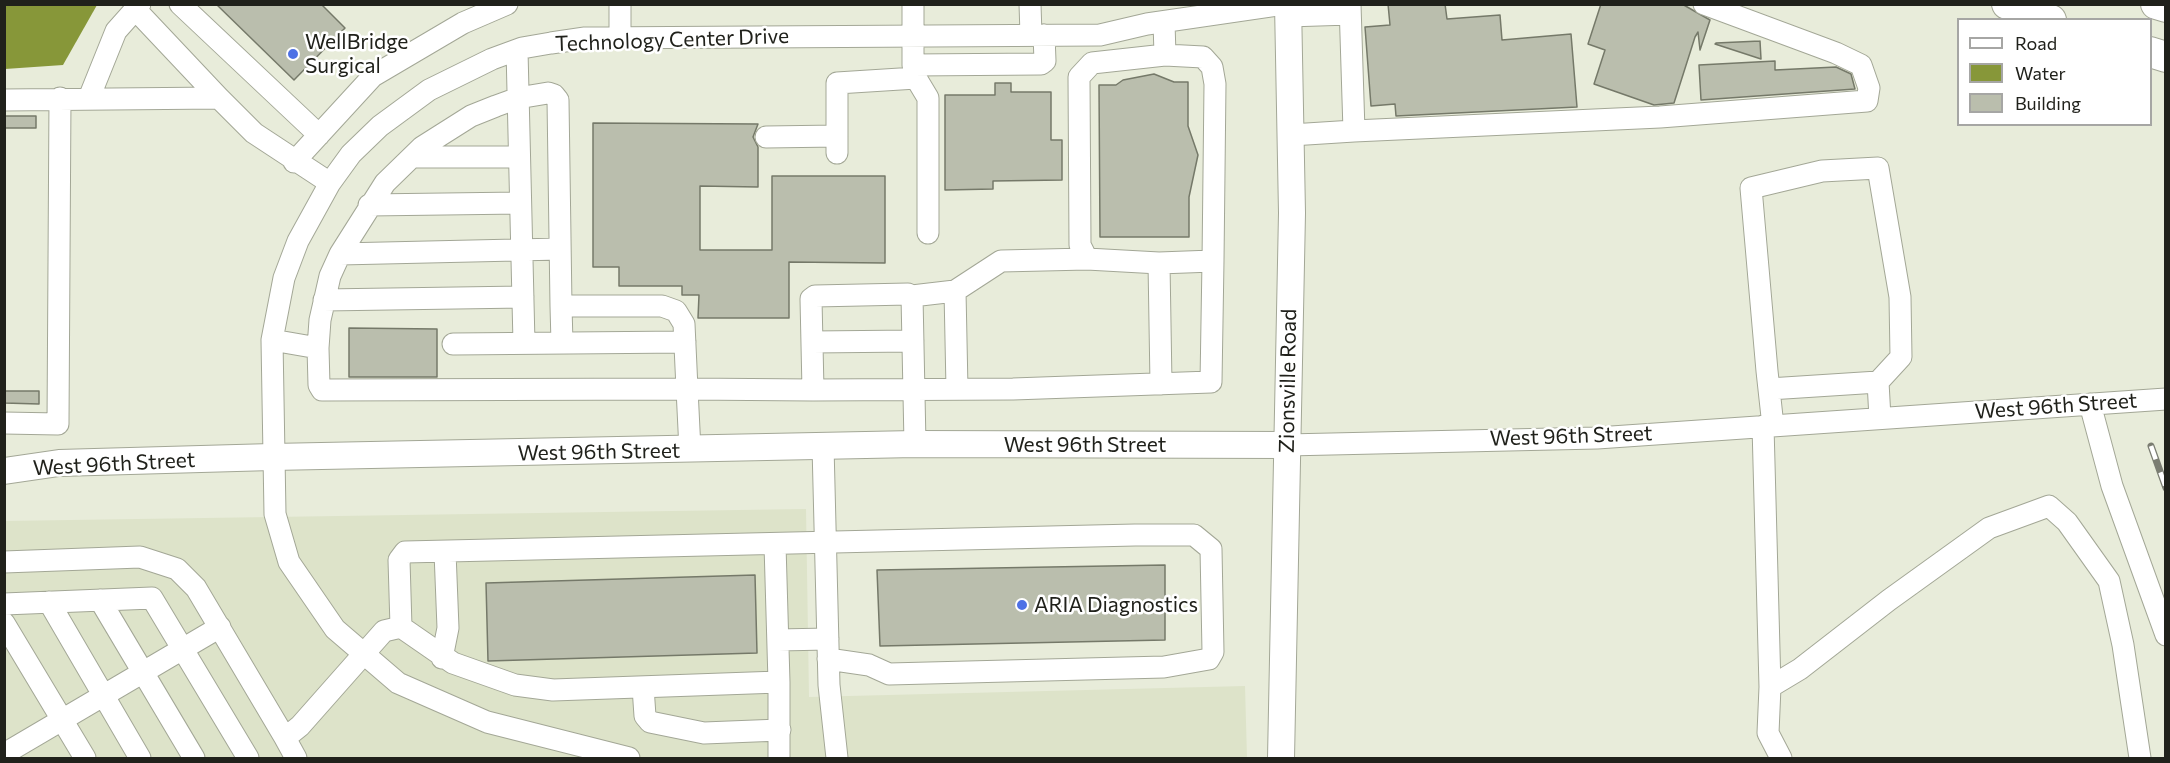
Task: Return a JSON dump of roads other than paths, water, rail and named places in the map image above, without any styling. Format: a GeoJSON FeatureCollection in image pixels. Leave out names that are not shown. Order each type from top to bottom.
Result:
{"type":"FeatureCollection","features":[{"type":"Feature","properties":{"kind":"highway"},"geometry":{"type":"LineString","coordinates":[[2007,4],[2046,18]]}},
{"type":"Feature","properties":{"kind":"highway"},"geometry":{"type":"LineString","coordinates":[[2156,4],[2166,7]]}},
{"type":"Feature","properties":{"kind":"main road","name":"Zionsville Road"},"geometry":{"type":"LineString","coordinates":[[1281,759],[1292,213],[1287,8]]}},
{"type":"Feature","properties":{"kind":"main road","name":"West 96th Street"},"geometry":{"type":"LineString","coordinates":[[4,471],[59,464],[272,457],[915,444],[1287,445]]}},
{"type":"Feature","properties":{"kind":"street"},"geometry":{"type":"LineString","coordinates":[[180,4],[319,135]]}},
{"type":"Feature","properties":{"kind":"street"},"geometry":{"type":"LineString","coordinates":[[294,162],[373,76],[463,23],[507,4]]}},
{"type":"Feature","properties":{"kind":"street"},"geometry":{"type":"LineString","coordinates":[[620,4],[620,38]]}},
{"type":"Feature","properties":{"kind":"street"},"geometry":{"type":"LineString","coordinates":[[913,4],[914,72],[928,98],[928,233]]}},
{"type":"Feature","properties":{"kind":"street"},"geometry":{"type":"LineString","coordinates":[[766,137],[837,145],[836,86],[839,81],[914,72],[1044,63],[1030,4]]}},
{"type":"Feature","properties":{"kind":"street"},"geometry":{"type":"LineString","coordinates":[[1291,135],[1660,117],[1867,101],[1869,88],[1861,65],[1836,53],[1704,4]]}},
{"type":"Feature","properties":{"kind":"street"},"geometry":{"type":"LineString","coordinates":[[89,98],[116,31],[137,7],[219,98],[254,133],[294,162],[330,183]]}},
{"type":"Feature","properties":{"kind":"street","name":"Technology Center Drive"},"geometry":{"type":"LineString","coordinates":[[629,759],[487,722],[398,682],[335,629],[289,562],[275,514],[272,457],[272,340],[284,278],[294,250],[330,183],[351,154],[401,108],[461,72],[517,50],[585,38],[1100,35],[1168,16],[1287,8],[1350,9]]}},
{"type":"Feature","properties":{"kind":"street"},"geometry":{"type":"LineString","coordinates":[[1350,9],[1354,131]]}},
{"type":"Feature","properties":{"kind":"street"},"geometry":{"type":"LineString","coordinates":[[1165,55],[1168,16]]}},
{"type":"Feature","properties":{"kind":"street"},"geometry":{"type":"LineString","coordinates":[[517,50],[524,343]]}},
{"type":"Feature","properties":{"kind":"street"},"geometry":{"type":"LineString","coordinates":[[562,343],[558,100],[554,95],[548,93],[518,98],[471,116],[422,147],[384,183],[340,254],[324,300],[318,348],[319,385],[326,392],[957,389],[1211,382],[1215,84],[1212,67],[1203,57],[1165,55],[1092,63],[1079,77],[1080,245],[1087,259]]}},
{"type":"Feature","properties":{"kind":"street"},"geometry":{"type":"LineString","coordinates":[[4,423],[57,424],[60,98]]}},
{"type":"Feature","properties":{"kind":"street"},"geometry":{"type":"LineString","coordinates":[[4,99],[219,98]]}},
{"type":"Feature","properties":{"kind":"street"},"geometry":{"type":"LineString","coordinates":[[412,157],[519,157]]}},
{"type":"Feature","properties":{"kind":"street"},"geometry":{"type":"LineString","coordinates":[[1769,389],[1878,382],[1901,357],[1900,297],[1878,168],[1822,171],[1751,188],[1769,389],[1770,687],[1768,733],[1781,759]]}},
{"type":"Feature","properties":{"kind":"street"},"geometry":{"type":"LineString","coordinates":[[369,205],[520,203]]}},
{"type":"Feature","properties":{"kind":"street"},"geometry":{"type":"LineString","coordinates":[[340,254],[560,249]]}},
{"type":"Feature","properties":{"kind":"street"},"geometry":{"type":"LineString","coordinates":[[813,390],[811,299],[815,296],[908,294],[912,296],[955,291],[1001,261],[1087,259],[1160,263],[1213,261]]}},
{"type":"Feature","properties":{"kind":"street"},"geometry":{"type":"LineString","coordinates":[[1160,263],[1161,384]]}},
{"type":"Feature","properties":{"kind":"street"},"geometry":{"type":"LineString","coordinates":[[955,291],[957,389]]}},
{"type":"Feature","properties":{"kind":"street"},"geometry":{"type":"LineString","coordinates":[[912,296],[915,444]]}},
{"type":"Feature","properties":{"kind":"street"},"geometry":{"type":"LineString","coordinates":[[324,300],[523,297]]}},
{"type":"Feature","properties":{"kind":"street"},"geometry":{"type":"LineString","coordinates":[[561,306],[669,307],[681,316],[690,450]]}},
{"type":"Feature","properties":{"kind":"street"},"geometry":{"type":"LineString","coordinates":[[272,340],[318,348]]}},
{"type":"Feature","properties":{"kind":"street"},"geometry":{"type":"LineString","coordinates":[[812,342],[913,341]]}},
{"type":"Feature","properties":{"kind":"street"},"geometry":{"type":"LineString","coordinates":[[453,344],[684,342]]}},
{"type":"Feature","properties":{"kind":"street"},"geometry":{"type":"LineString","coordinates":[[1878,382],[1880,418]]}},
{"type":"Feature","properties":{"kind":"street","name":"West 96th Street"},"geometry":{"type":"LineString","coordinates":[[1287,445],[1597,438],[2166,399]]}},
{"type":"Feature","properties":{"kind":"street"},"geometry":{"type":"LineString","coordinates":[[2090,404],[2112,486],[2166,635]]}},
{"type":"Feature","properties":{"kind":"street"},"geometry":{"type":"LineString","coordinates":[[823,446],[828,649],[837,759]]}},
{"type":"Feature","properties":{"kind":"street"},"geometry":{"type":"LineString","coordinates":[[1770,687],[1800,669],[1888,600],[1989,528],[2049,507],[2067,522],[2109,581],[2123,645],[2140,759]]}},
{"type":"Feature","properties":{"kind":"street"},"geometry":{"type":"LineString","coordinates":[[401,627],[401,556],[405,552],[1194,535],[1211,549],[1213,652],[1209,659],[1164,667],[889,674],[828,649],[778,640]]}},
{"type":"Feature","properties":{"kind":"street"},"geometry":{"type":"LineString","coordinates":[[775,545],[779,759]]}},
{"type":"Feature","properties":{"kind":"street"},"geometry":{"type":"LineString","coordinates":[[442,658],[448,628],[445,552]]}},
{"type":"Feature","properties":{"kind":"street"},"geometry":{"type":"LineString","coordinates":[[4,562],[140,557],[177,568],[196,588],[296,759]]}},
{"type":"Feature","properties":{"kind":"street"},"geometry":{"type":"LineString","coordinates":[[4,604],[152,598],[248,759]]}},
{"type":"Feature","properties":{"kind":"street"},"geometry":{"type":"LineString","coordinates":[[100,600],[194,759]]}},
{"type":"Feature","properties":{"kind":"street"},"geometry":{"type":"LineString","coordinates":[[49,602],[140,759]]}},
{"type":"Feature","properties":{"kind":"street"},"geometry":{"type":"LineString","coordinates":[[4,623],[85,759]]}},
{"type":"Feature","properties":{"kind":"street"},"geometry":{"type":"LineString","coordinates":[[5,756],[220,627]]}},
{"type":"Feature","properties":{"kind":"street"},"geometry":{"type":"LineString","coordinates":[[285,738],[300,726],[362,653],[384,631],[401,627]]}},
{"type":"Feature","properties":{"kind":"street"},"geometry":{"type":"LineString","coordinates":[[401,627],[442,658],[515,685],[553,690],[779,682]]}},
{"type":"Feature","properties":{"kind":"street"},"geometry":{"type":"LineString","coordinates":[[643,687],[645,716],[650,722],[704,733],[780,730]]}},
{"type":"Feature","properties":{"kind":"water"},"geometry":{"type":"Polygon","coordinates":[[[5,4],[97,5],[63,65],[5,69],[5,4]]]}},
{"type":"Feature","properties":{"kind":"railway"},"geometry":{"type":"LineString","coordinates":[[2151,446],[2166,488]]}},
{"type":"Feature","properties":{"kind":"place","name":"WellBridge Surgical"},"geometry":{"type":"Point","coordinates":[293,54]}},
{"type":"Feature","properties":{"kind":"place","name":"ARIA Diagnostics"},"geometry":{"type":"Point","coordinates":[1022,605]}}]}
